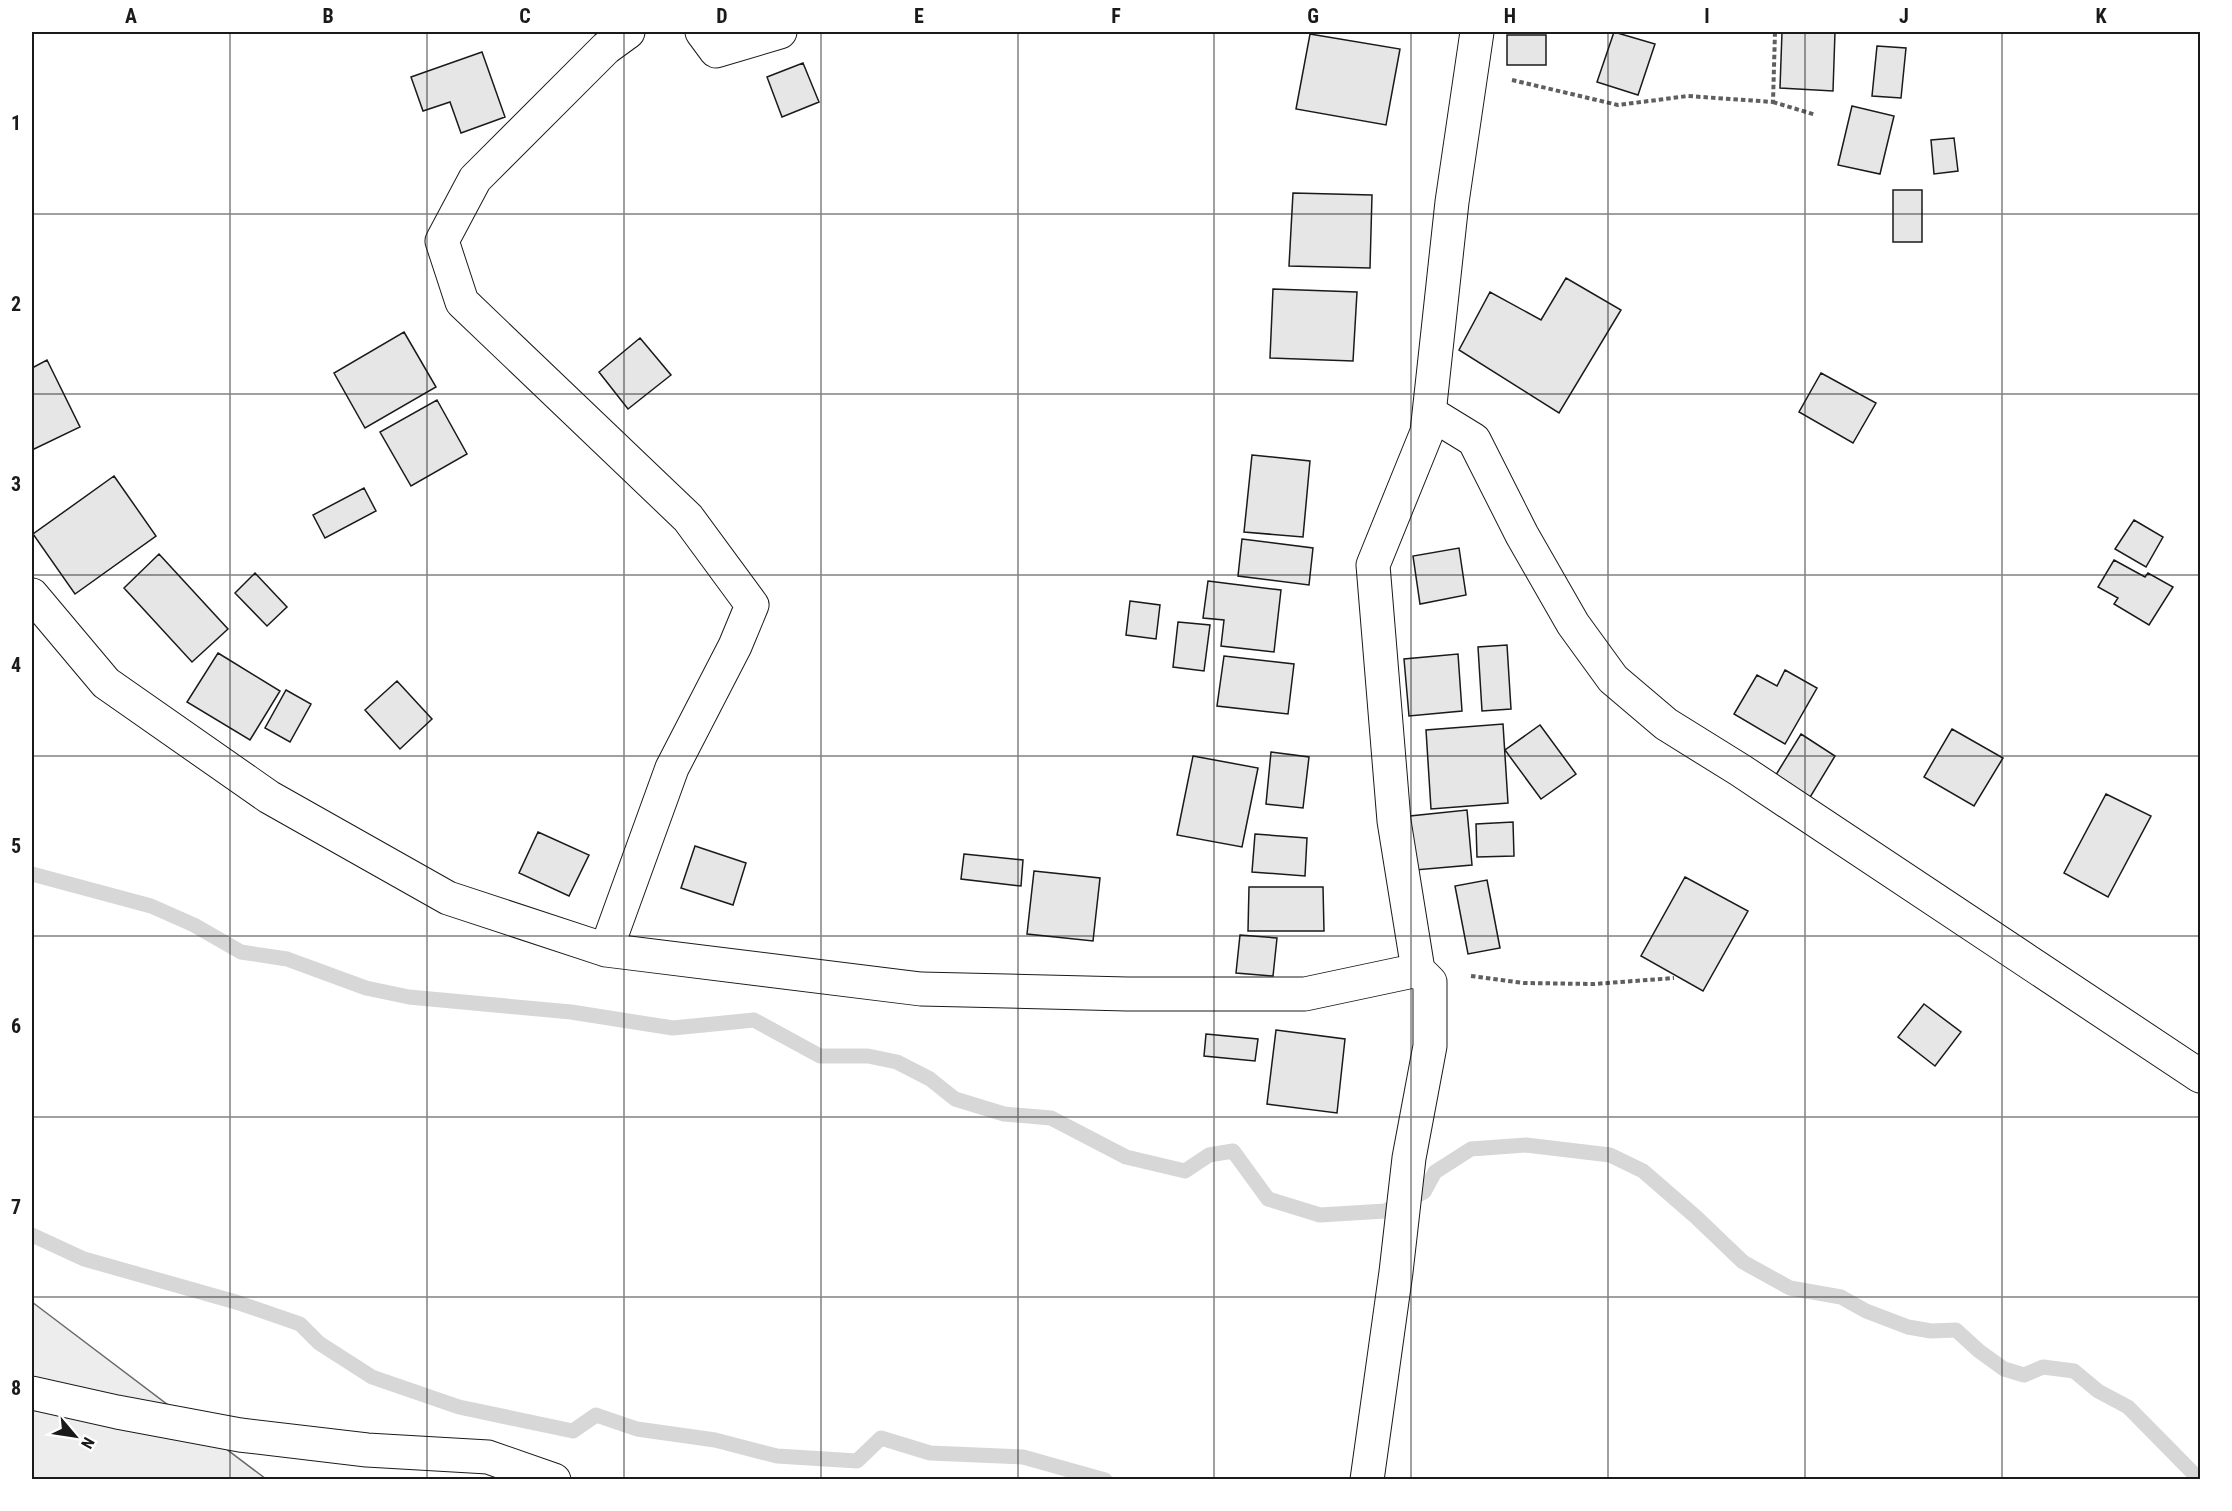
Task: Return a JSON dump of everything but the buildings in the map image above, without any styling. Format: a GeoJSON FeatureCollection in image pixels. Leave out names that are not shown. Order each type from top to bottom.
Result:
{"type":"FeatureCollection","features":[{"type":"Feature","properties":{"kind":"street"},"geometry":{"type":"LineString","coordinates":[[606,950],[672,768],[735,646],[752,605],[688,518],[462,302],[442,241],[475,179],[606,48],[628,32]]}},
{"type":"Feature","properties":{"kind":"street"},"geometry":{"type":"LineString","coordinates":[[702,32],[716,51],[780,32]]}},
{"type":"Feature","properties":{"kind":"street"},"geometry":{"type":"LineString","coordinates":[[1453,32],[1472,71]]}},
{"type":"Feature","properties":{"kind":"street"},"geometry":{"type":"LineString","coordinates":[[1367,1479],[1396,1272],[1409,1158],[1430,1046],[1430,982],[1418,970],[1394,821],[1373,566],[1427,432],[1452,202],[1477,32]]}},
{"type":"Feature","properties":{"kind":"street"},"geometry":{"type":"LineString","coordinates":[[1430,413],[1474,440],[1522,535],[1573,624],[1613,679],[1666,724],[1740,770],[2200,1076]]}},
{"type":"Feature","properties":{"kind":"street"},"geometry":{"type":"LineString","coordinates":[[32,595],[106,683],[269,797],[448,898],[606,950],[932,989],[1305,994],[1418,970]]}},
{"type":"Feature","properties":{"kind":"street"},"geometry":{"type":"LineString","coordinates":[[32,1393],[117,1412],[240,1435],[367,1450],[488,1457],[554,1479]]}},
{"type":"Feature","properties":{"kind":"path"},"geometry":{"type":"LineString","coordinates":[[1773,102],[1775,32]]}},
{"type":"Feature","properties":{"kind":"path"},"geometry":{"type":"LineString","coordinates":[[1472,71],[1618,105],[1688,96],[1773,102],[1816,115]]}},
{"type":"Feature","properties":{"kind":"path"},"geometry":{"type":"LineString","coordinates":[[1418,970],[1524,983],[1594,984],[1674,978]]}},
{"type":"Feature","properties":{"kind":"shaded area"},"geometry":{"type":"Polygon","coordinates":[[[32,1302],[266,1479],[32,1479],[32,1302]]]}},
{"type":"Feature","properties":{"kind":"waterway"},"geometry":{"type":"LineString","coordinates":[[32,874],[151,906],[194,925],[241,952],[287,959],[366,988],[409,997],[571,1012],[673,1028],[754,1020],[820,1056],[868,1056],[897,1062],[930,1079],[955,1099],[1004,1114],[1051,1118],[1126,1157],[1185,1171],[1209,1155],[1233,1151],[1268,1199],[1320,1215],[1385,1211],[1424,1192],[1435,1172],[1471,1149],[1526,1145],[1610,1155],[1643,1171],[1743,1262],[1790,1288],[1841,1297],[1866,1311],[1908,1327],[1931,1331],[1956,1330],[2004,1369],[2024,1375],[2043,1367],[2074,1371],[2098,1391],[2128,1407],[2200,1480]]}},
{"type":"Feature","properties":{"kind":"waterway"},"geometry":{"type":"LineString","coordinates":[[32,1235],[84,1259],[236,1302],[300,1324],[319,1343],[372,1377],[459,1407],[573,1431],[596,1415],[637,1429],[715,1440],[777,1456],[857,1461],[881,1438],[930,1453],[1023,1457],[1105,1480]]}}]}
